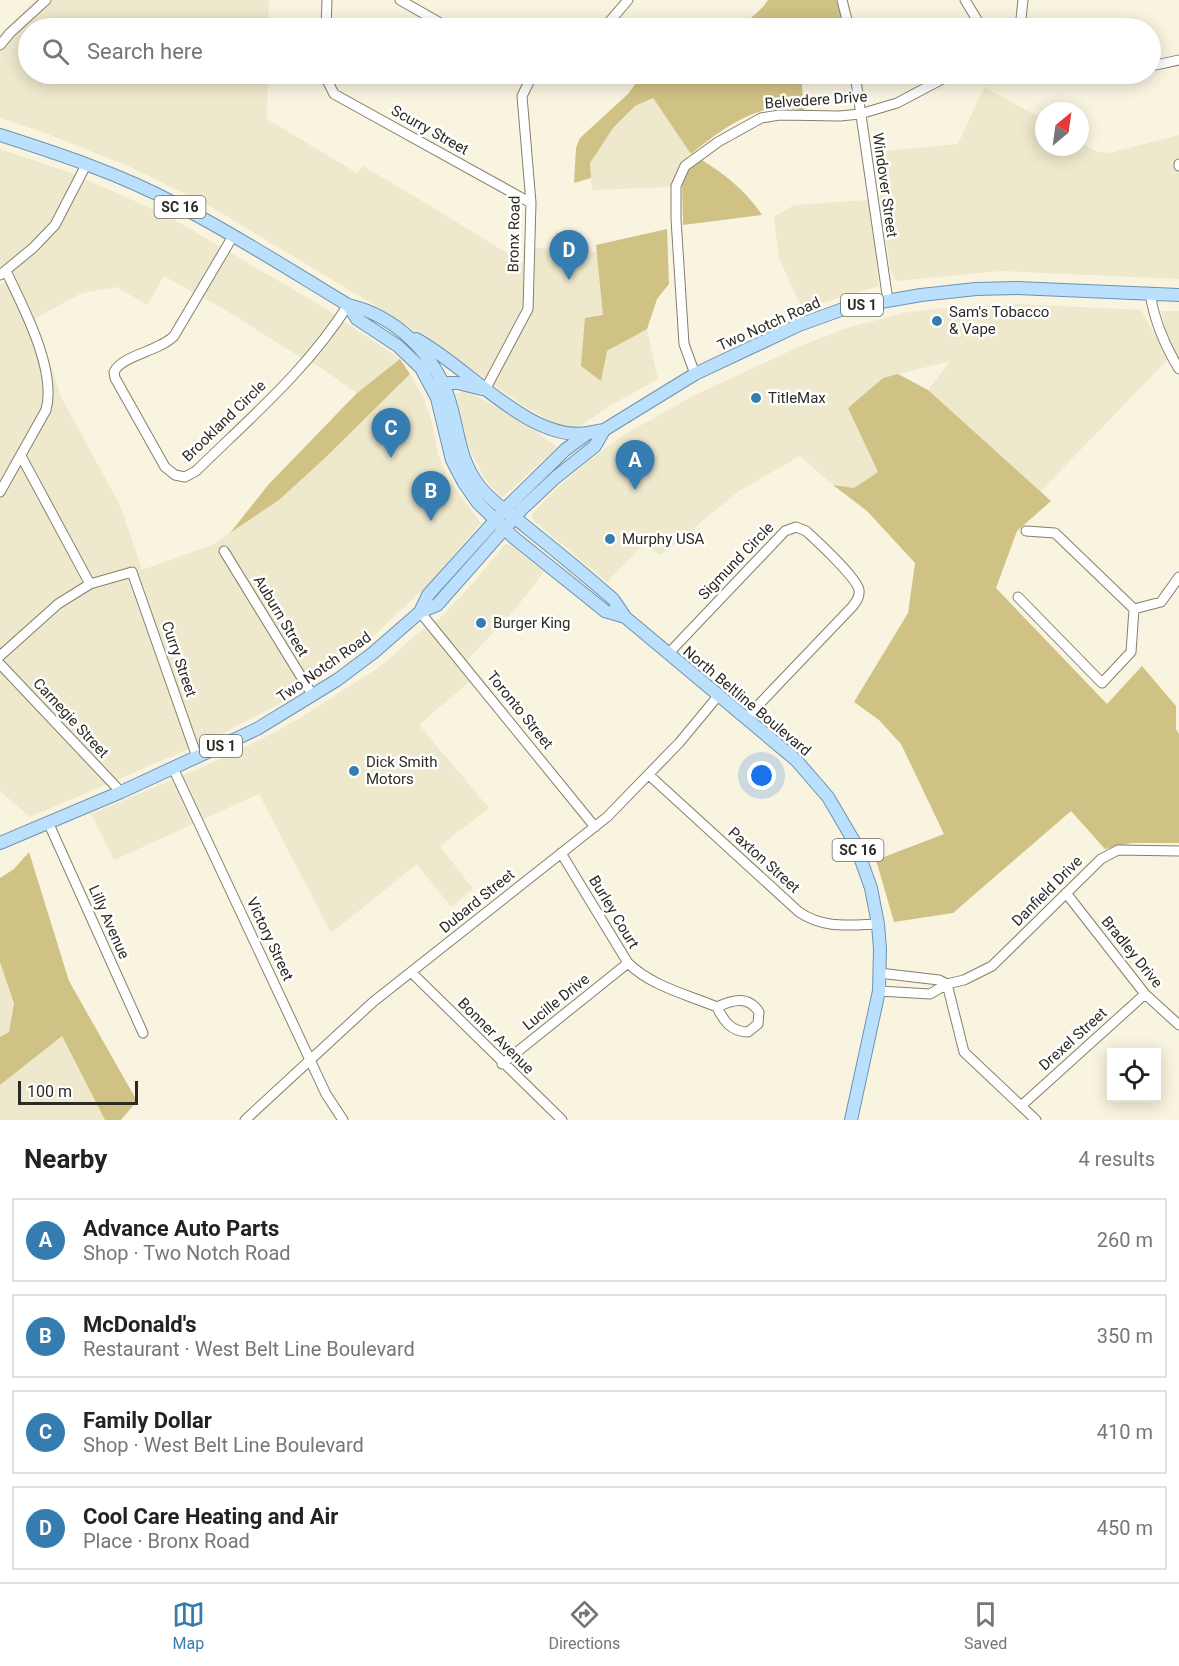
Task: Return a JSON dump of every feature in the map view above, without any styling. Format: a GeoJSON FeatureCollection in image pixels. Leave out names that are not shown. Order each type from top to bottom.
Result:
{"type":"FeatureCollection","features":[{"type":"Feature","properties":{"kind":"main road","name":"SC 16"},"geometry":{"type":"LineString","coordinates":[[0,135],[86,165],[173,202],[348,305]]}},
{"type":"Feature","properties":{"kind":"main road","name":"Two Notch Road"},"geometry":{"type":"LineString","coordinates":[[420,612],[428,596],[496,515],[565,450],[588,433],[604,430],[695,374],[799,325],[846,308],[921,295],[976,289],[1017,288],[1179,295]]}},
{"type":"Feature","properties":{"kind":"main road"},"geometry":{"type":"LineString","coordinates":[[348,305],[357,319],[410,356],[436,383],[458,383],[485,390]]}},
{"type":"Feature","properties":{"kind":"main road"},"geometry":{"type":"LineString","coordinates":[[348,305],[365,309],[401,332],[433,348],[485,390],[544,427],[566,434],[588,433]]}},
{"type":"Feature","properties":{"kind":"main road"},"geometry":{"type":"LineString","coordinates":[[401,332],[416,344],[429,360],[436,383],[446,442],[455,467],[471,495],[496,515],[509,533],[605,611],[625,616]]}},
{"type":"Feature","properties":{"kind":"main road"},"geometry":{"type":"LineString","coordinates":[[544,427],[565,450]]}},
{"type":"Feature","properties":{"kind":"main road","name":"Two Notch Road"},"geometry":{"type":"LineString","coordinates":[[0,843],[121,792],[257,729],[313,696],[373,653],[420,612],[437,606],[509,533],[518,514],[555,478],[595,446],[604,430]]}},
{"type":"Feature","properties":{"kind":"main road","name":"North Beltline Boulevard"},"geometry":{"type":"LineString","coordinates":[[496,515],[518,514],[614,599],[625,616],[796,760],[819,785],[838,812],[861,857],[871,888],[878,924],[879,991],[851,1120]]}},
{"type":"Feature","properties":{"kind":"street"},"geometry":{"type":"LineString","coordinates":[[26,18],[46,0]]}},
{"type":"Feature","properties":{"kind":"street"},"geometry":{"type":"LineString","coordinates":[[326,18],[327,0]]}},
{"type":"Feature","properties":{"kind":"street"},"geometry":{"type":"LineString","coordinates":[[400,0],[432,18]]}},
{"type":"Feature","properties":{"kind":"street"},"geometry":{"type":"LineString","coordinates":[[613,18],[628,0]]}},
{"type":"Feature","properties":{"kind":"street"},"geometry":{"type":"LineString","coordinates":[[842,0],[846,18]]}},
{"type":"Feature","properties":{"kind":"street"},"geometry":{"type":"LineString","coordinates":[[965,0],[976,18]]}},
{"type":"Feature","properties":{"kind":"street"},"geometry":{"type":"LineString","coordinates":[[1021,18],[1023,0]]}},
{"type":"Feature","properties":{"kind":"street"},"geometry":{"type":"LineString","coordinates":[[0,45],[18,25]]}},
{"type":"Feature","properties":{"kind":"street"},"geometry":{"type":"LineString","coordinates":[[1161,64],[1179,60]]}},
{"type":"Feature","properties":{"kind":"street","name":"Scurry Street"},"geometry":{"type":"LineString","coordinates":[[329,84],[334,94],[531,203]]}},
{"type":"Feature","properties":{"kind":"street","name":"Bronx Road"},"geometry":{"type":"LineString","coordinates":[[485,390],[528,309],[531,203],[522,96],[527,84]]}},
{"type":"Feature","properties":{"kind":"street","name":"Windover Street"},"geometry":{"type":"LineString","coordinates":[[856,84],[888,302]]}},
{"type":"Feature","properties":{"kind":"street","name":"Belvedere Drive"},"geometry":{"type":"LineString","coordinates":[[695,374],[684,344],[676,219],[676,186],[681,171],[703,152],[761,118],[779,115],[860,114],[897,103],[933,84]]}},
{"type":"Feature","properties":{"kind":"street"},"geometry":{"type":"LineString","coordinates":[[0,492],[46,410],[49,399],[46,371],[30,321],[3,273],[33,248],[55,225],[86,165]]}},
{"type":"Feature","properties":{"kind":"street","name":"Brookland Circle"},"geometry":{"type":"LineString","coordinates":[[233,236],[174,336],[159,348],[120,363],[114,372],[165,467],[175,475],[190,476],[200,468],[308,358],[348,305]]}},
{"type":"Feature","properties":{"kind":"street"},"geometry":{"type":"LineString","coordinates":[[1149,293],[1152,308],[1168,350],[1179,369]]}},
{"type":"Feature","properties":{"kind":"street"},"geometry":{"type":"LineString","coordinates":[[0,656],[58,604],[90,584],[21,456]]}},
{"type":"Feature","properties":{"kind":"street","name":"Sigmund Circle"},"geometry":{"type":"LineString","coordinates":[[668,654],[786,531],[791,527],[806,531],[854,579],[859,590],[858,596],[852,607],[746,718]]}},
{"type":"Feature","properties":{"kind":"street"},"geometry":{"type":"LineString","coordinates":[[1026,531],[1055,533],[1134,609]]}},
{"type":"Feature","properties":{"kind":"street","name":"Auburn Street"},"geometry":{"type":"LineString","coordinates":[[224,551],[313,696]]}},
{"type":"Feature","properties":{"kind":"street","name":"Curry Street"},"geometry":{"type":"LineString","coordinates":[[90,584],[132,572],[197,757]]}},
{"type":"Feature","properties":{"kind":"street"},"geometry":{"type":"LineString","coordinates":[[1134,609],[1161,602],[1179,577]]}},
{"type":"Feature","properties":{"kind":"street"},"geometry":{"type":"LineString","coordinates":[[1018,597],[1102,683],[1131,652],[1134,609]]}},
{"type":"Feature","properties":{"kind":"street","name":"Toronto Street"},"geometry":{"type":"LineString","coordinates":[[420,612],[595,828]]}},
{"type":"Feature","properties":{"kind":"street","name":"Carnegie Street"},"geometry":{"type":"LineString","coordinates":[[0,664],[121,792]]}},
{"type":"Feature","properties":{"kind":"street","name":"Dubard Street"},"geometry":{"type":"LineString","coordinates":[[245,1120],[367,1007],[595,828],[649,775],[718,696]]}},
{"type":"Feature","properties":{"kind":"street","name":"Victory Street"},"geometry":{"type":"LineString","coordinates":[[173,768],[326,1095],[343,1120]]}},
{"type":"Feature","properties":{"kind":"street","name":"Paxton Street"},"geometry":{"type":"LineString","coordinates":[[649,775],[809,919],[835,926],[878,924]]}},
{"type":"Feature","properties":{"kind":"street","name":"Lilly Avenue"},"geometry":{"type":"LineString","coordinates":[[48,822],[143,1033]]}},
{"type":"Feature","properties":{"kind":"street","name":"Danfield Drive"},"geometry":{"type":"LineString","coordinates":[[879,991],[930,994],[947,984],[964,980],[992,966],[1101,859],[1118,850],[1179,851]]}},
{"type":"Feature","properties":{"kind":"street","name":"Burley Court"},"geometry":{"type":"LineString","coordinates":[[561,853],[628,963],[640,974],[717,1007],[723,1019],[736,1030],[748,1032],[758,1024],[759,1012],[748,1002],[736,1000],[717,1007]]}},
{"type":"Feature","properties":{"kind":"street","name":"Bradley Drive"},"geometry":{"type":"LineString","coordinates":[[1066,893],[1145,994],[1179,1025]]}},
{"type":"Feature","properties":{"kind":"street","name":"Lucille Drive"},"geometry":{"type":"LineString","coordinates":[[502,1064],[628,963]]}},
{"type":"Feature","properties":{"kind":"street","name":"Bonner Avenue"},"geometry":{"type":"LineString","coordinates":[[411,972],[502,1064],[562,1120]]}},
{"type":"Feature","properties":{"kind":"street"},"geometry":{"type":"LineString","coordinates":[[879,973],[939,980],[947,984],[964,1052],[1036,1120]]}},
{"type":"Feature","properties":{"kind":"street","name":"Drexel Street"},"geometry":{"type":"LineString","coordinates":[[1021,1106],[1145,994]]}},
{"type":"Feature","properties":{"kind":"shaded area"},"geometry":{"type":"Polygon","coordinates":[[[36,0],[269,0],[268,18],[18,18],[18,84],[268,84],[267,119],[357,173],[363,166],[523,263],[524,243],[537,248],[597,252],[607,351],[647,329],[658,379],[608,407],[576,429],[565,430],[524,406],[392,316],[208,205],[130,167],[45,133],[0,118],[0,34],[36,0]]]}},
{"type":"Feature","properties":{"kind":"shaded area"},"geometry":{"type":"Polygon","coordinates":[[[768,0],[836,0],[842,18],[751,18],[768,0]]]}},
{"type":"Feature","properties":{"kind":"shaded area"},"geometry":{"type":"Polygon","coordinates":[[[636,84],[802,84],[804,111],[776,107],[750,115],[719,133],[691,154],[653,98],[635,106],[613,128],[590,163],[591,178],[574,183],[576,148],[580,138],[628,94],[636,84]]]}},
{"type":"Feature","properties":{"kind":"shaded area"},"geometry":{"type":"Polygon","coordinates":[[[984,87],[1035,115],[1035,156],[1089,156],[1089,147],[1097,152],[1110,153],[1179,135],[1179,279],[1001,271],[896,281],[890,268],[874,152],[958,144],[984,87]]]}},
{"type":"Feature","properties":{"kind":"shaded area"},"geometry":{"type":"Polygon","coordinates":[[[653,98],[691,154],[683,161],[671,187],[592,190],[590,163],[599,147],[613,128],[635,106],[653,98]]]}},
{"type":"Feature","properties":{"kind":"shaded area"},"geometry":{"type":"Polygon","coordinates":[[[0,149],[74,174],[168,216],[323,307],[400,359],[357,393],[315,364],[164,276],[147,305],[117,287],[82,293],[36,318],[61,397],[120,505],[142,570],[212,545],[279,500],[410,374],[424,398],[438,454],[448,479],[481,523],[431,582],[368,641],[293,697],[210,740],[30,817],[0,791],[0,285],[13,275],[6,264],[0,267],[0,149]]]}},
{"type":"Feature","properties":{"kind":"shaded area"},"geometry":{"type":"Polygon","coordinates":[[[702,160],[735,184],[762,215],[683,225],[682,181],[694,162],[702,160]]]}},
{"type":"Feature","properties":{"kind":"shaded area"},"geometry":{"type":"Polygon","coordinates":[[[869,200],[879,286],[802,309],[779,258],[774,217],[794,205],[869,200]]]}},
{"type":"Feature","properties":{"kind":"shaded area"},"geometry":{"type":"Polygon","coordinates":[[[667,229],[669,284],[657,299],[647,329],[607,351],[601,381],[581,366],[585,318],[603,315],[596,245],[667,229]]]}},
{"type":"Feature","properties":{"kind":"shaded area"},"geometry":{"type":"Polygon","coordinates":[[[1019,304],[1141,310],[1168,359],[1040,492],[928,390],[950,361],[883,378],[848,408],[878,472],[854,488],[833,485],[800,456],[739,491],[661,555],[643,545],[607,582],[533,520],[532,514],[555,490],[622,436],[695,395],[805,344],[850,327],[904,313],[942,308],[1019,304]]]}},
{"type":"Feature","properties":{"kind":"shaded area"},"geometry":{"type":"Polygon","coordinates":[[[1161,311],[1179,311],[1179,359],[1168,339],[1161,311]]]}},
{"type":"Feature","properties":{"kind":"shaded area"},"geometry":{"type":"Polygon","coordinates":[[[400,359],[410,374],[279,500],[230,533],[268,485],[357,393],[400,359]]]}},
{"type":"Feature","properties":{"kind":"shaded area"},"geometry":{"type":"Polygon","coordinates":[[[898,374],[928,390],[1051,501],[1017,531],[996,588],[1107,704],[1142,666],[1176,706],[1176,729],[1179,734],[1179,843],[1132,843],[1105,849],[1071,811],[953,913],[894,922],[876,860],[944,834],[901,744],[879,720],[854,702],[908,613],[915,563],[867,511],[833,485],[854,488],[878,472],[848,408],[883,378],[898,374]]]}},
{"type":"Feature","properties":{"kind":"shaded area"},"geometry":{"type":"Polygon","coordinates":[[[465,390],[520,419],[557,447],[502,498],[486,481],[467,444],[456,394],[465,390]]]}},
{"type":"Feature","properties":{"kind":"shaded area"},"geometry":{"type":"Polygon","coordinates":[[[505,544],[511,545],[544,572],[516,608],[468,659],[469,682],[419,725],[489,808],[440,846],[473,889],[451,907],[417,864],[331,933],[259,794],[114,860],[91,814],[260,740],[300,718],[381,666],[418,633],[440,618],[505,544]]]}},
{"type":"Feature","properties":{"kind":"shaded area"},"geometry":{"type":"Polygon","coordinates":[[[29,852],[69,981],[137,1101],[121,1120],[105,1120],[62,1036],[0,1085],[0,1037],[9,1032],[14,1004],[0,962],[0,878],[14,869],[29,852]]]}},
{"type":"Feature","properties":{"kind":"shaded area"},"geometry":{"type":"Polygon","coordinates":[[[0,962],[20,1026],[0,1037],[0,962]]]}},
{"type":"Feature","properties":{"kind":"shaded area"},"geometry":{"type":"Polygon","coordinates":[[[62,1036],[105,1120],[0,1120],[0,1085],[62,1036]]]}},
{"type":"Feature","properties":{"kind":"place","name":"Cool Care Heating and Air"},"geometry":{"type":"Point","coordinates":[569,280]}},
{"type":"Feature","properties":{"kind":"place","name":"Sam's Tobacco & Vape"},"geometry":{"type":"Point","coordinates":[937,321]}},
{"type":"Feature","properties":{"kind":"place","name":"TitleMax"},"geometry":{"type":"Point","coordinates":[756,398]}},
{"type":"Feature","properties":{"kind":"place","name":"Family Dollar"},"geometry":{"type":"Point","coordinates":[391,458]}},
{"type":"Feature","properties":{"kind":"place","name":"Advance Auto Parts"},"geometry":{"type":"Point","coordinates":[635,490]}},
{"type":"Feature","properties":{"kind":"place","name":"McDonald's"},"geometry":{"type":"Point","coordinates":[431,521]}},
{"type":"Feature","properties":{"kind":"place","name":"Murphy USA"},"geometry":{"type":"Point","coordinates":[610,539]}},
{"type":"Feature","properties":{"kind":"place","name":"Burger King"},"geometry":{"type":"Point","coordinates":[481,623]}},
{"type":"Feature","properties":{"kind":"place","name":"Dick Smith Motors"},"geometry":{"type":"Point","coordinates":[354,771]}}]}
